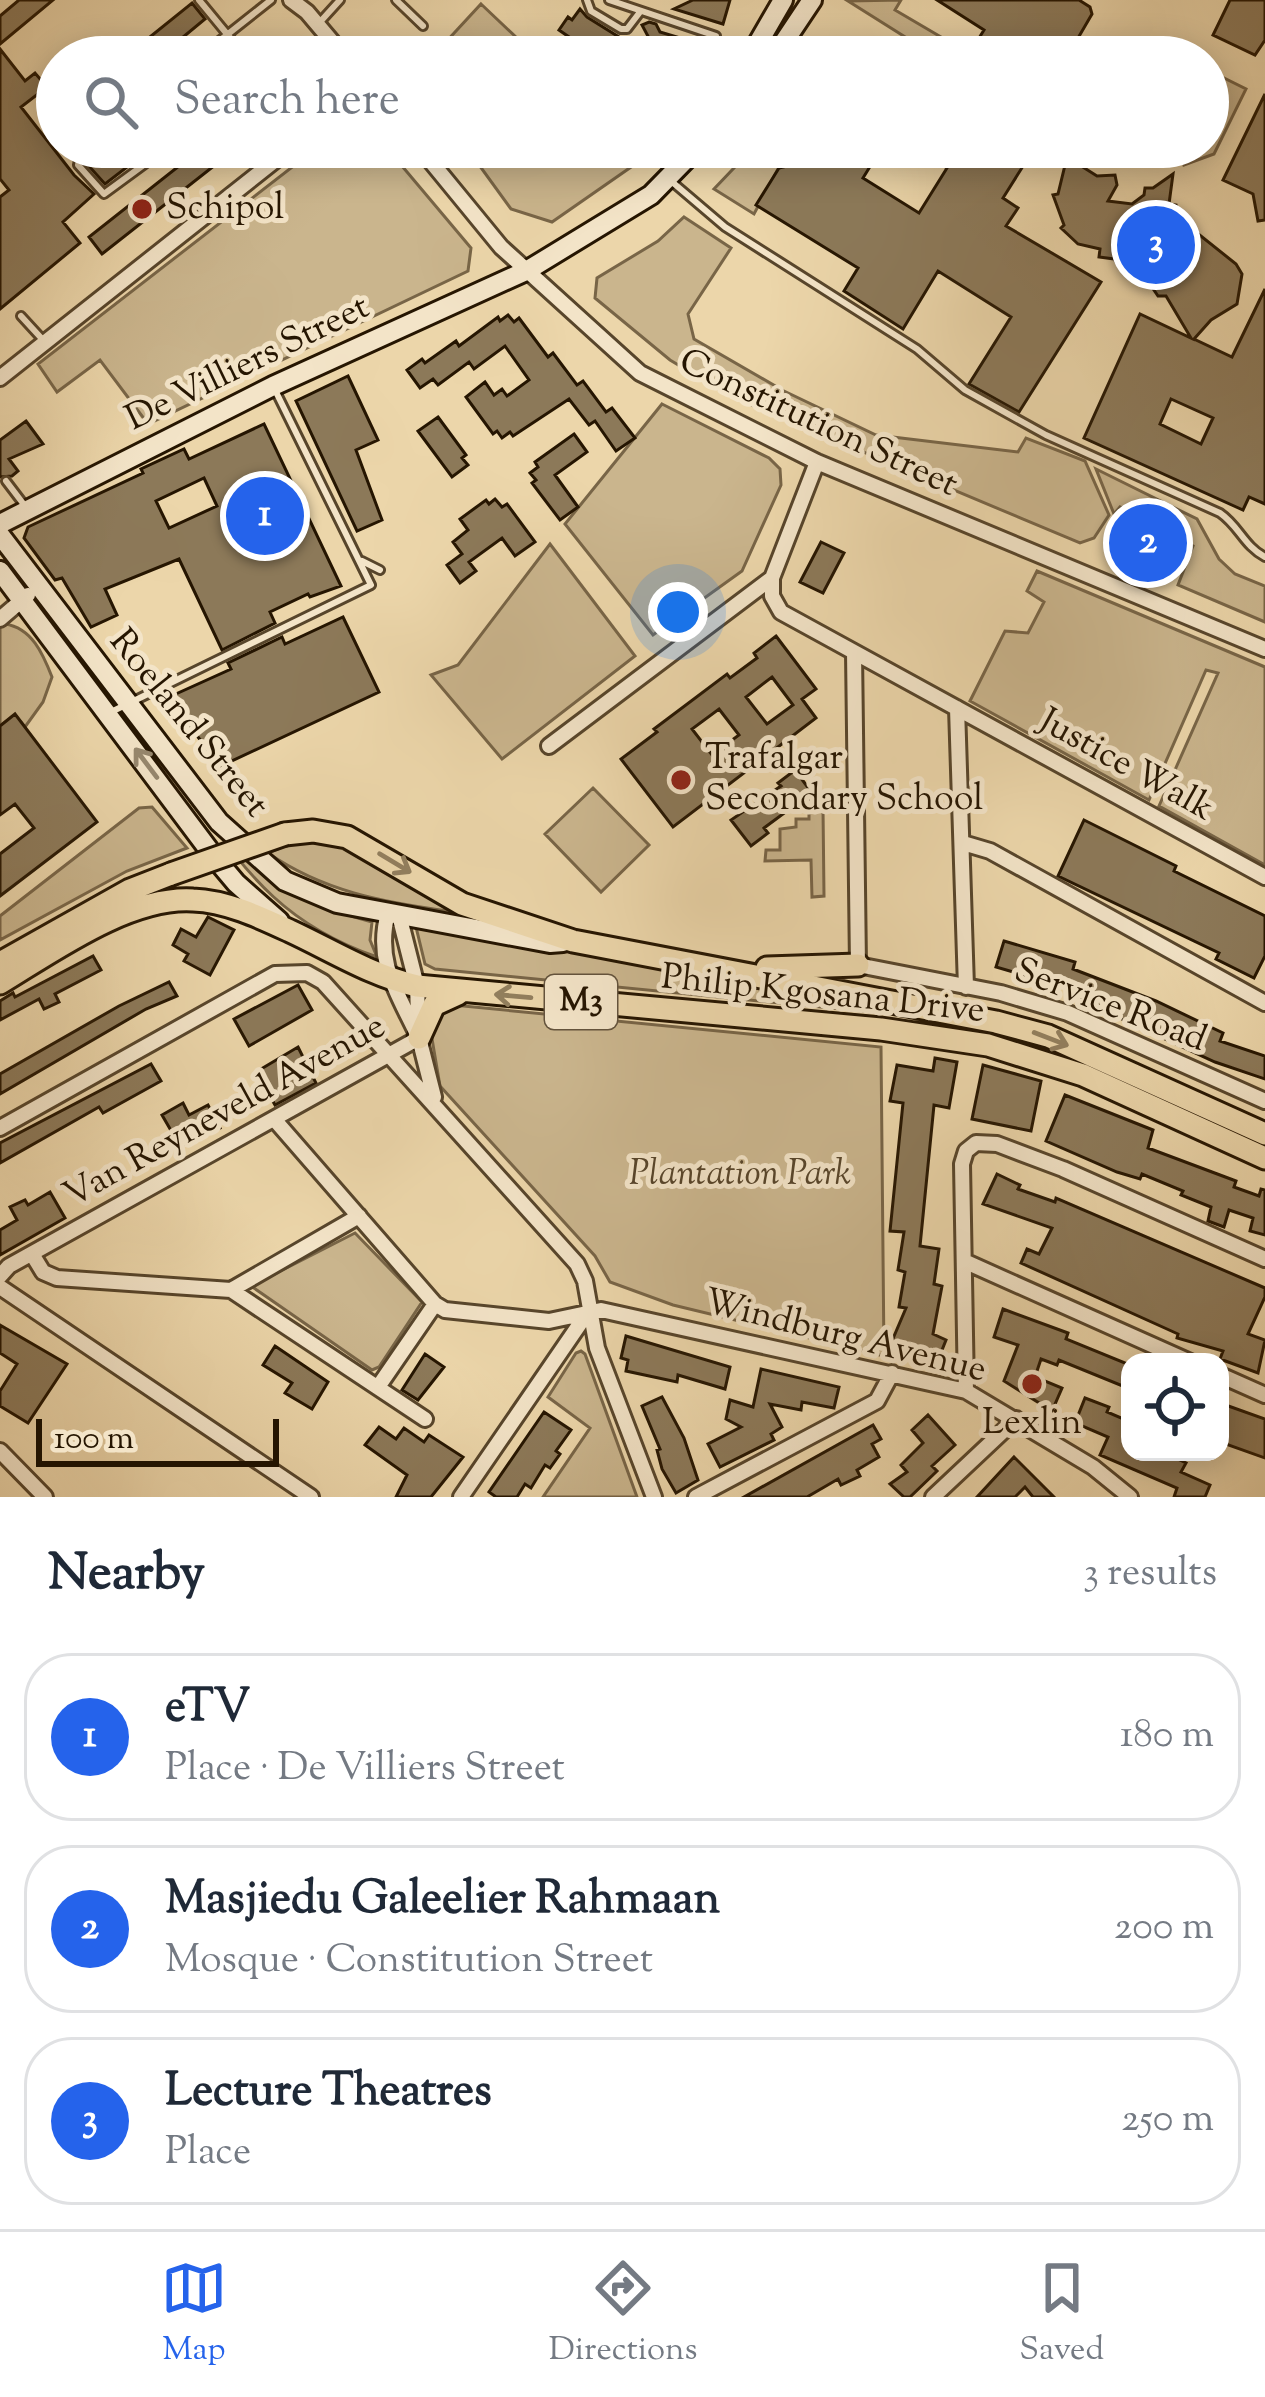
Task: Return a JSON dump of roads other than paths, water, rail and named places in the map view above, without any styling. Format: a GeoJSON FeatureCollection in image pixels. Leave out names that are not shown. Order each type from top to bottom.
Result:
{"type":"FeatureCollection","features":[{"type":"Feature","properties":{"kind":"main road"},"geometry":{"type":"LineString","coordinates":[[762,36],[783,0]]}},
{"type":"Feature","properties":{"kind":"main road"},"geometry":{"type":"LineString","coordinates":[[788,36],[812,0]]}},
{"type":"Feature","properties":{"kind":"main road","name":"De Villiers Street"},"geometry":{"type":"LineString","coordinates":[[0,524],[273,386],[528,270],[612,222],[678,168]]}},
{"type":"Feature","properties":{"kind":"main road","name":"Roeland Street"},"geometry":{"type":"LineString","coordinates":[[0,536],[219,822],[285,881],[337,903],[550,943],[573,941]]}},
{"type":"Feature","properties":{"kind":"main road","name":"Roeland Street"},"geometry":{"type":"LineString","coordinates":[[0,571],[236,883],[292,932]]}},
{"type":"Feature","properties":{"kind":"main road","name":"M3"},"geometry":{"type":"LineString","coordinates":[[0,963],[130,890],[286,834],[313,831],[346,837],[462,904],[573,941]]}},
{"type":"Feature","properties":{"kind":"main road","name":"M3"},"geometry":{"type":"LineString","coordinates":[[0,983],[105,923],[160,902],[207,901],[292,932]]}},
{"type":"Feature","properties":{"kind":"main road","name":"Philip Kgosana Drive"},"geometry":{"type":"LineString","coordinates":[[292,932],[328,953],[417,986],[881,1029],[988,1045],[1083,1075],[1265,1158]]}},
{"type":"Feature","properties":{"kind":"main road","name":"Philip Kgosana Drive"},"geometry":{"type":"LineString","coordinates":[[573,941],[1035,1032],[1265,1134]]}},
{"type":"Feature","properties":{"kind":"main road"},"geometry":{"type":"LineString","coordinates":[[707,967],[858,965]]}},
{"type":"Feature","properties":{"kind":"main road"},"geometry":{"type":"LineString","coordinates":[[419,1038],[434,1005],[464,992]]}},
{"type":"Feature","properties":{"kind":"street"},"geometry":{"type":"LineString","coordinates":[[291,0],[309,12],[328,36]]}},
{"type":"Feature","properties":{"kind":"street"},"geometry":{"type":"LineString","coordinates":[[0,378],[265,168]]}},
{"type":"Feature","properties":{"kind":"street","name":"Constitution Street"},"geometry":{"type":"LineString","coordinates":[[436,168],[500,247],[640,373],[818,463],[1265,649]]}},
{"type":"Feature","properties":{"kind":"street"},"geometry":{"type":"LineString","coordinates":[[549,746],[772,578],[818,463]]}},
{"type":"Feature","properties":{"kind":"street","name":"Justice Walk"},"geometry":{"type":"LineString","coordinates":[[772,578],[772,596],[781,612],[1265,877]]}},
{"type":"Feature","properties":{"kind":"street"},"geometry":{"type":"LineString","coordinates":[[0,619],[38,587]]}},
{"type":"Feature","properties":{"kind":"street"},"geometry":{"type":"LineString","coordinates":[[854,652],[858,965]]}},
{"type":"Feature","properties":{"kind":"street"},"geometry":{"type":"LineString","coordinates":[[957,708],[966,987]]}},
{"type":"Feature","properties":{"kind":"street"},"geometry":{"type":"LineString","coordinates":[[963,843],[990,850],[1265,1003]]}},
{"type":"Feature","properties":{"kind":"street"},"geometry":{"type":"LineString","coordinates":[[393,914],[381,944],[419,1038]]}},
{"type":"Feature","properties":{"kind":"street"},"geometry":{"type":"LineString","coordinates":[[393,914],[417,986],[427,1081],[441,1110]]}},
{"type":"Feature","properties":{"kind":"street","name":"Service Road"},"geometry":{"type":"LineString","coordinates":[[858,965],[1068,1013],[1265,1101]]}},
{"type":"Feature","properties":{"kind":"street"},"geometry":{"type":"LineString","coordinates":[[0,1129],[275,974],[307,973],[323,982],[577,1264],[597,1348],[654,1497]]}},
{"type":"Feature","properties":{"kind":"street","name":"Van Reyneveld Avenue"},"geometry":{"type":"LineString","coordinates":[[0,1276],[9,1266],[419,1038]]}},
{"type":"Feature","properties":{"kind":"street"},"geometry":{"type":"LineString","coordinates":[[274,1119],[435,1304],[451,1311],[549,1321],[590,1309]]}},
{"type":"Feature","properties":{"kind":"street"},"geometry":{"type":"LineString","coordinates":[[966,1391],[962,1163],[966,1150],[976,1143],[997,1144],[1063,1168],[1265,1258]]}},
{"type":"Feature","properties":{"kind":"street"},"geometry":{"type":"LineString","coordinates":[[231,1290],[358,1216]]}},
{"type":"Feature","properties":{"kind":"street"},"geometry":{"type":"LineString","coordinates":[[32,1254],[43,1272],[57,1278],[231,1290],[424,1418]]}},
{"type":"Feature","properties":{"kind":"street"},"geometry":{"type":"LineString","coordinates":[[966,1262],[1170,1353]]}},
{"type":"Feature","properties":{"kind":"street"},"geometry":{"type":"LineString","coordinates":[[0,1287],[311,1497]]}},
{"type":"Feature","properties":{"kind":"street"},"geometry":{"type":"LineString","coordinates":[[378,1388],[435,1304]]}},
{"type":"Feature","properties":{"kind":"street"},"geometry":{"type":"LineString","coordinates":[[461,1497],[590,1309]]}},
{"type":"Feature","properties":{"kind":"street","name":"Windburg Avenue"},"geometry":{"type":"LineString","coordinates":[[590,1309],[966,1391],[1093,1466],[1122,1495]]}},
{"type":"Feature","properties":{"kind":"street"},"geometry":{"type":"LineString","coordinates":[[696,1497],[877,1401],[892,1373]]}},
{"type":"Feature","properties":{"kind":"street"},"geometry":{"type":"LineString","coordinates":[[1229,1379],[1265,1395]]}},
{"type":"Feature","properties":{"kind":"street"},"geometry":{"type":"LineString","coordinates":[[933,1497],[1016,1418]]}},
{"type":"Feature","properties":{"kind":"street"},"geometry":{"type":"LineString","coordinates":[[0,1451],[45,1497]]}},
{"type":"Feature","properties":{"kind":"lane"},"geometry":{"type":"LineString","coordinates":[[199,0],[226,35],[271,0]]}},
{"type":"Feature","properties":{"kind":"lane"},"geometry":{"type":"LineString","coordinates":[[309,12],[340,0]]}},
{"type":"Feature","properties":{"kind":"lane"},"geometry":{"type":"LineString","coordinates":[[396,0],[422,26]]}},
{"type":"Feature","properties":{"kind":"lane"},"geometry":{"type":"LineString","coordinates":[[587,0],[591,10],[622,29],[631,26],[640,11]]}},
{"type":"Feature","properties":{"kind":"lane"},"geometry":{"type":"LineString","coordinates":[[609,0],[716,36]]}},
{"type":"Feature","properties":{"kind":"lane"},"geometry":{"type":"LineString","coordinates":[[81,168],[99,192],[107,194],[141,168]]}},
{"type":"Feature","properties":{"kind":"lane"},"geometry":{"type":"LineString","coordinates":[[668,178],[725,227],[916,349],[965,390],[1046,435],[1220,513],[1246,544],[1265,557]]}},
{"type":"Feature","properties":{"kind":"lane"},"geometry":{"type":"LineString","coordinates":[[21,316],[44,343]]}},
{"type":"Feature","properties":{"kind":"lane"},"geometry":{"type":"LineString","coordinates":[[108,713],[371,585],[273,386]]}},
{"type":"Feature","properties":{"kind":"lane"},"geometry":{"type":"LineString","coordinates":[[6,481],[28,508]]}},
{"type":"Feature","properties":{"kind":"lane"},"geometry":{"type":"LineString","coordinates":[[359,559],[370,569],[380,570]]}},
{"type":"Feature","properties":{"kind":"place","name":"Schipol"},"geometry":{"type":"Point","coordinates":[142,209]}},
{"type":"Feature","properties":{"kind":"place","name":"Lecture Theatres"},"geometry":{"type":"Point","coordinates":[1156,245]}},
{"type":"Feature","properties":{"kind":"place","name":"eTV"},"geometry":{"type":"Point","coordinates":[265,516]}},
{"type":"Feature","properties":{"kind":"place","name":"Masjiedu Galeelier Rahmaan"},"geometry":{"type":"Point","coordinates":[1148,543]}},
{"type":"Feature","properties":{"kind":"place","name":"Trafalgar Secondary School"},"geometry":{"type":"Point","coordinates":[681,780]}},
{"type":"Feature","properties":{"kind":"place","name":"Lexlin"},"geometry":{"type":"Point","coordinates":[1032,1384]}},
{"type":"Feature","properties":{"kind":"park label","name":"Plantation Park"},"geometry":{"type":"Point","coordinates":[740,1175]}}]}
